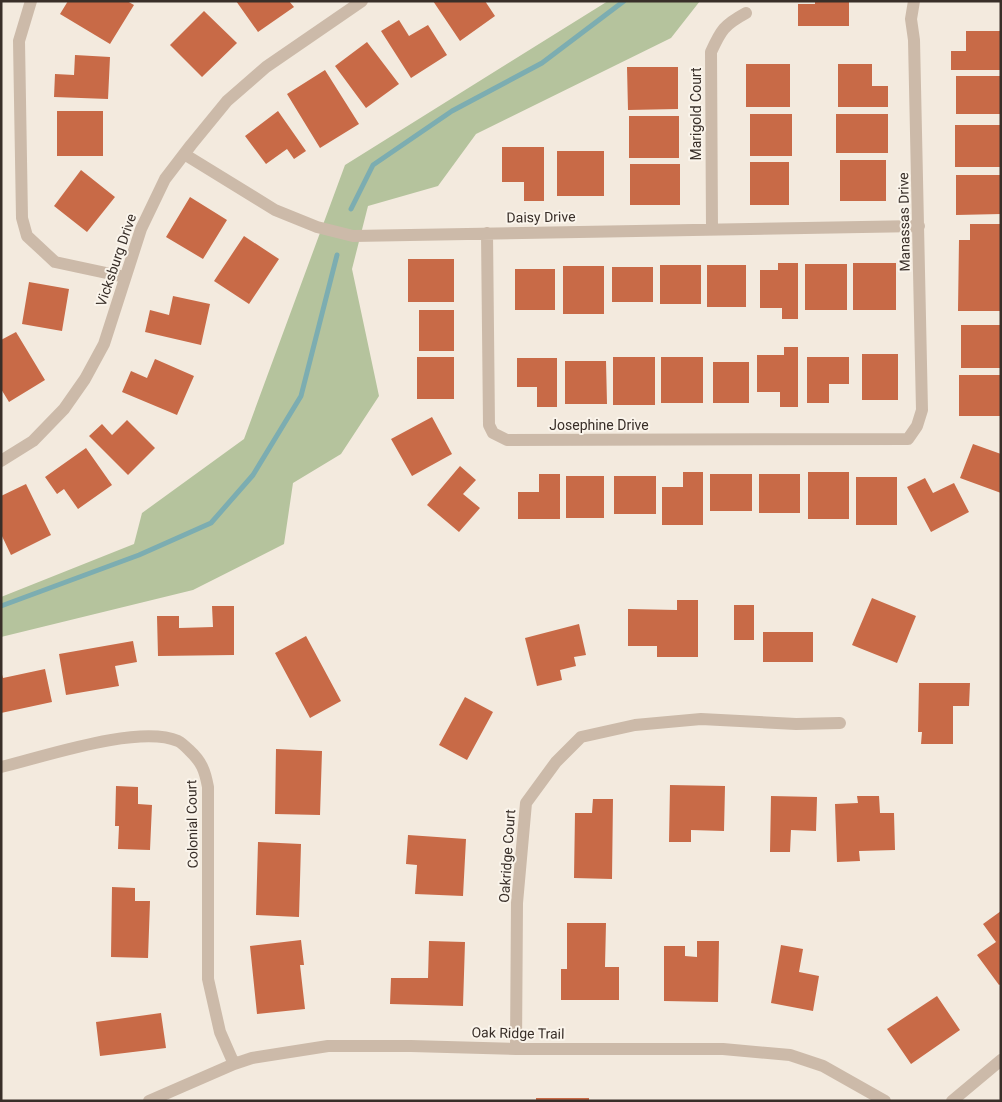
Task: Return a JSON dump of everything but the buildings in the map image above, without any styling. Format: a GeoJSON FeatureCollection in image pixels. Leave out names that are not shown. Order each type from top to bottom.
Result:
{"type":"FeatureCollection","features":[{"type":"Feature","properties":{"kind":"street"},"geometry":{"type":"LineString","coordinates":[[31,1],[19,41],[22,218],[27,236],[55,262],[125,277]]}},
{"type":"Feature","properties":{"kind":"street","name":"Vicksburg Drive"},"geometry":{"type":"LineString","coordinates":[[1,461],[33,441],[64,409],[85,379],[104,344],[145,221],[165,179],[184,154],[227,101],[266,67],[362,1]]}},
{"type":"Feature","properties":{"kind":"street","name":"Manassas Drive"},"geometry":{"type":"LineString","coordinates":[[908,439],[917,426],[922,410],[914,40],[911,19],[914,1]]}},
{"type":"Feature","properties":{"kind":"street","name":"Marigold Court"},"geometry":{"type":"LineString","coordinates":[[712,230],[711,52],[719,33],[732,21],[746,13]]}},
{"type":"Feature","properties":{"kind":"street","name":"Daisy Drive"},"geometry":{"type":"LineString","coordinates":[[184,154],[275,210],[317,228],[353,236],[919,226]]}},
{"type":"Feature","properties":{"kind":"street","name":"Josephine Drive"},"geometry":{"type":"LineString","coordinates":[[487,233],[488,425],[493,433],[507,440],[908,439]]}},
{"type":"Feature","properties":{"kind":"street","name":"Oakridge Court"},"geometry":{"type":"LineString","coordinates":[[516,1049],[518,903],[526,804],[556,762],[581,737],[634,725],[701,720],[796,724],[840,723]]}},
{"type":"Feature","properties":{"kind":"street","name":"Colonial Court"},"geometry":{"type":"LineString","coordinates":[[1,767],[104,741],[146,736],[168,738],[180,742],[200,760],[205,771],[208,787],[208,979],[220,1032],[234,1064]]}},
{"type":"Feature","properties":{"kind":"street","name":"Oak Ridge Trail"},"geometry":{"type":"LineString","coordinates":[[149,1101],[252,1058],[328,1046],[411,1046],[516,1049],[723,1049],[790,1055],[823,1066],[885,1101]]}},
{"type":"Feature","properties":{"kind":"street"},"geometry":{"type":"LineString","coordinates":[[952,1101],[1001,1060]]}},
{"type":"Feature","properties":{"kind":"green space"},"geometry":{"type":"Polygon","coordinates":[[[608,1],[700,1],[671,38],[476,134],[438,186],[368,206],[352,269],[379,396],[341,454],[293,483],[284,544],[193,590],[1,637],[1,597],[134,544],[142,513],[244,439],[345,165],[608,1]]]}},
{"type":"Feature","properties":{"kind":"waterway"},"geometry":{"type":"LineString","coordinates":[[351,209],[373,165],[452,111],[542,63],[624,1]]}},
{"type":"Feature","properties":{"kind":"waterway"},"geometry":{"type":"LineString","coordinates":[[1,606],[139,555],[211,523],[253,475],[301,396],[337,255]]}}]}
